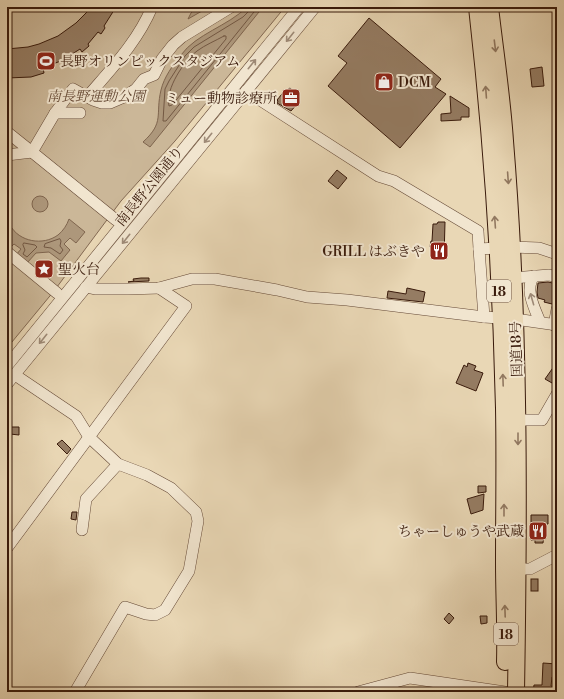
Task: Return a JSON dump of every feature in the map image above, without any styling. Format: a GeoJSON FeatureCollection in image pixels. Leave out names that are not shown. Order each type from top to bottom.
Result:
{"type":"FeatureCollection","features":[{"type":"Feature","properties":{"kind":"highway","name":"国道18号"},"geometry":{"type":"LineString","coordinates":[[477,7],[504,247],[508,318],[518,420],[516,692]]}},
{"type":"Feature","properties":{"kind":"highway","name":"国道18号"},"geometry":{"type":"LineString","coordinates":[[490,7],[505,139],[504,247],[513,278],[508,318],[504,410],[504,577],[506,632],[505,692]]}},
{"type":"Feature","properties":{"kind":"street"},"geometry":{"type":"LineString","coordinates":[[88,96],[133,42],[147,19],[152,7]]}},
{"type":"Feature","properties":{"kind":"street"},"geometry":{"type":"LineString","coordinates":[[32,152],[55,113],[73,89],[102,103],[110,103],[130,94],[144,80],[154,75],[162,59],[173,45],[182,37],[231,7]]}},
{"type":"Feature","properties":{"kind":"street","name":"南長野公園通り"},"geometry":{"type":"LineString","coordinates":[[7,366],[299,7]]}},
{"type":"Feature","properties":{"kind":"street","name":"南長野公園通り"},"geometry":{"type":"LineString","coordinates":[[7,384],[315,7]]}},
{"type":"Feature","properties":{"kind":"street"},"geometry":{"type":"LineString","coordinates":[[246,91],[378,176],[394,181],[478,231],[484,317]]}},
{"type":"Feature","properties":{"kind":"street"},"geometry":{"type":"LineString","coordinates":[[55,113],[80,113]]}},
{"type":"Feature","properties":{"kind":"street"},"geometry":{"type":"LineString","coordinates":[[7,132],[116,220]]}},
{"type":"Feature","properties":{"kind":"street"},"geometry":{"type":"LineString","coordinates":[[7,155],[32,152]]}},
{"type":"Feature","properties":{"kind":"street"},"geometry":{"type":"LineString","coordinates":[[479,249],[504,247],[539,248],[557,254]]}},
{"type":"Feature","properties":{"kind":"street"},"geometry":{"type":"LineString","coordinates":[[7,252],[57,293]]}},
{"type":"Feature","properties":{"kind":"street"},"geometry":{"type":"LineString","coordinates":[[513,278],[549,275],[557,277]]}},
{"type":"Feature","properties":{"kind":"street"},"geometry":{"type":"LineString","coordinates":[[534,276],[530,283],[530,290],[540,322]]}},
{"type":"Feature","properties":{"kind":"street"},"geometry":{"type":"LineString","coordinates":[[86,287],[95,289],[159,288],[192,279],[216,279],[307,297],[347,300],[484,317],[508,318],[556,325],[557,309]]}},
{"type":"Feature","properties":{"kind":"street"},"geometry":{"type":"LineString","coordinates":[[7,548],[186,306],[159,288]]}},
{"type":"Feature","properties":{"kind":"street"},"geometry":{"type":"LineString","coordinates":[[15,375],[76,416],[89,437],[118,464],[147,475],[171,488],[196,512],[198,521],[189,571],[165,610],[155,615],[146,614],[125,607],[75,692]]}},
{"type":"Feature","properties":{"kind":"street"},"geometry":{"type":"LineString","coordinates":[[518,420],[542,420],[557,394]]}},
{"type":"Feature","properties":{"kind":"street"},"geometry":{"type":"LineString","coordinates":[[82,530],[86,499],[118,464]]}},
{"type":"Feature","properties":{"kind":"street"},"geometry":{"type":"LineString","coordinates":[[518,569],[530,569],[557,555]]}},
{"type":"Feature","properties":{"kind":"street"},"geometry":{"type":"LineString","coordinates":[[358,692],[410,678],[505,692]]}},
{"type":"Feature","properties":{"kind":"green space","name":"南長野運動公園"},"geometry":{"type":"Polygon","coordinates":[[[7,7],[285,7],[175,141],[121,201],[54,291],[7,348],[7,7]]]}},
{"type":"Feature","properties":{"kind":"water"},"geometry":{"type":"Polygon","coordinates":[[[197,7],[209,7],[188,19],[191,13],[197,7]]]}},
{"type":"Feature","properties":{"kind":"water"},"geometry":{"type":"Polygon","coordinates":[[[247,7],[263,7],[150,147],[143,142],[150,135],[157,123],[162,85],[169,71],[178,59],[195,41],[231,20],[247,7]]]}},
{"type":"Feature","properties":{"kind":"water"},"geometry":{"type":"Polygon","coordinates":[[[40,196],[47,201],[48,204],[43,211],[40,212],[33,207],[32,204],[37,197],[40,196]]]}},
{"type":"Feature","properties":{"kind":"water"},"geometry":{"type":"Polygon","coordinates":[[[69,219],[85,232],[76,243],[70,238],[64,244],[70,250],[61,261],[49,252],[36,253],[27,263],[16,255],[21,249],[14,244],[9,249],[7,248],[7,229],[10,225],[14,231],[25,239],[39,241],[58,235],[65,228],[69,219]]]}},
{"type":"Feature","properties":{"kind":"building"},"geometry":{"type":"Polygon","coordinates":[[[92,7],[116,7],[104,26],[105,28],[101,34],[98,32],[88,44],[89,46],[82,52],[80,49],[63,60],[43,68],[44,73],[31,77],[7,78],[7,49],[28,47],[58,36],[76,23],[92,7]]]}},
{"type":"Feature","properties":{"kind":"building","name":"DCM"},"geometry":{"type":"Polygon","coordinates":[[[369,18],[441,79],[435,87],[446,94],[400,148],[328,86],[347,63],[338,56],[369,18]]]}},
{"type":"Feature","properties":{"kind":"building"},"geometry":{"type":"Polygon","coordinates":[[[542,67],[544,86],[532,87],[530,69],[542,67]]]}},
{"type":"Feature","properties":{"kind":"building"},"geometry":{"type":"Polygon","coordinates":[[[290,88],[300,97],[296,101],[298,103],[291,111],[277,103],[277,100],[286,89],[287,90],[290,88]]]}},
{"type":"Feature","properties":{"kind":"building"},"geometry":{"type":"Polygon","coordinates":[[[450,96],[469,108],[469,117],[461,117],[461,120],[441,121],[441,114],[451,113],[450,96]]]}},
{"type":"Feature","properties":{"kind":"building"},"geometry":{"type":"Polygon","coordinates":[[[337,170],[347,178],[338,189],[328,181],[337,170]]]}},
{"type":"Feature","properties":{"kind":"building"},"geometry":{"type":"Polygon","coordinates":[[[438,222],[445,222],[444,259],[432,258],[433,247],[430,247],[432,241],[433,224],[437,224],[438,222]]]}},
{"type":"Feature","properties":{"kind":"building"},"geometry":{"type":"Polygon","coordinates":[[[149,278],[149,281],[128,282],[134,281],[133,279],[149,278]]]}},
{"type":"Feature","properties":{"kind":"building"},"geometry":{"type":"Polygon","coordinates":[[[548,282],[557,284],[557,290],[552,304],[544,302],[545,300],[538,298],[538,283],[548,282]]]}},
{"type":"Feature","properties":{"kind":"building"},"geometry":{"type":"Polygon","coordinates":[[[407,288],[425,292],[423,302],[387,298],[388,291],[406,294],[407,288]]]}},
{"type":"Feature","properties":{"kind":"building"},"geometry":{"type":"Polygon","coordinates":[[[557,362],[557,385],[545,379],[557,362]]]}},
{"type":"Feature","properties":{"kind":"building"},"geometry":{"type":"Polygon","coordinates":[[[468,363],[476,366],[474,370],[483,373],[476,391],[456,383],[464,365],[467,367],[468,363]]]}},
{"type":"Feature","properties":{"kind":"building"},"geometry":{"type":"Polygon","coordinates":[[[10,427],[19,427],[19,435],[10,434],[10,427]]]}},
{"type":"Feature","properties":{"kind":"building"},"geometry":{"type":"Polygon","coordinates":[[[62,440],[71,449],[67,454],[57,444],[62,440]]]}},
{"type":"Feature","properties":{"kind":"building"},"geometry":{"type":"Polygon","coordinates":[[[478,486],[486,486],[486,492],[478,493],[478,486]]]}},
{"type":"Feature","properties":{"kind":"building"},"geometry":{"type":"Polygon","coordinates":[[[484,494],[483,510],[471,514],[467,499],[484,494]]]}},
{"type":"Feature","properties":{"kind":"building"},"geometry":{"type":"Polygon","coordinates":[[[72,512],[77,512],[76,520],[71,519],[72,512]]]}},
{"type":"Feature","properties":{"kind":"building","name":"ちゃーしゅうや武蔵"},"geometry":{"type":"Polygon","coordinates":[[[531,515],[548,515],[548,524],[545,524],[543,543],[535,543],[535,540],[531,540],[531,515]]]}},
{"type":"Feature","properties":{"kind":"building"},"geometry":{"type":"Polygon","coordinates":[[[531,579],[538,579],[538,591],[531,591],[531,579]]]}},
{"type":"Feature","properties":{"kind":"building"},"geometry":{"type":"Polygon","coordinates":[[[449,613],[454,618],[449,624],[444,619],[449,613]]]}},
{"type":"Feature","properties":{"kind":"building"},"geometry":{"type":"Polygon","coordinates":[[[480,616],[487,616],[487,623],[481,624],[480,616]]]}},
{"type":"Feature","properties":{"kind":"building"},"geometry":{"type":"Polygon","coordinates":[[[543,663],[557,664],[557,677],[552,677],[551,686],[557,687],[557,692],[533,692],[534,685],[542,685],[543,663]]]}},
{"type":"Feature","properties":{"kind":"waterway"},"geometry":{"type":"LineString","coordinates":[[340,692],[357,688]]}},
{"type":"Feature","properties":{"kind":"place","name":"長野オリンピックスタジアム"},"geometry":{"type":"Point","coordinates":[46,61]}},
{"type":"Feature","properties":{"kind":"place","name":"DCM"},"geometry":{"type":"Point","coordinates":[384,82]}},
{"type":"Feature","properties":{"kind":"place","name":"ミュー動物診療所"},"geometry":{"type":"Point","coordinates":[291,98]}},
{"type":"Feature","properties":{"kind":"place","name":"GRILL はぶきや"},"geometry":{"type":"Point","coordinates":[439,251]}},
{"type":"Feature","properties":{"kind":"place","name":"聖火台"},"geometry":{"type":"Point","coordinates":[44,269]}},
{"type":"Feature","properties":{"kind":"place","name":"ちゃーしゅうや武蔵"},"geometry":{"type":"Point","coordinates":[538,531]}}]}
